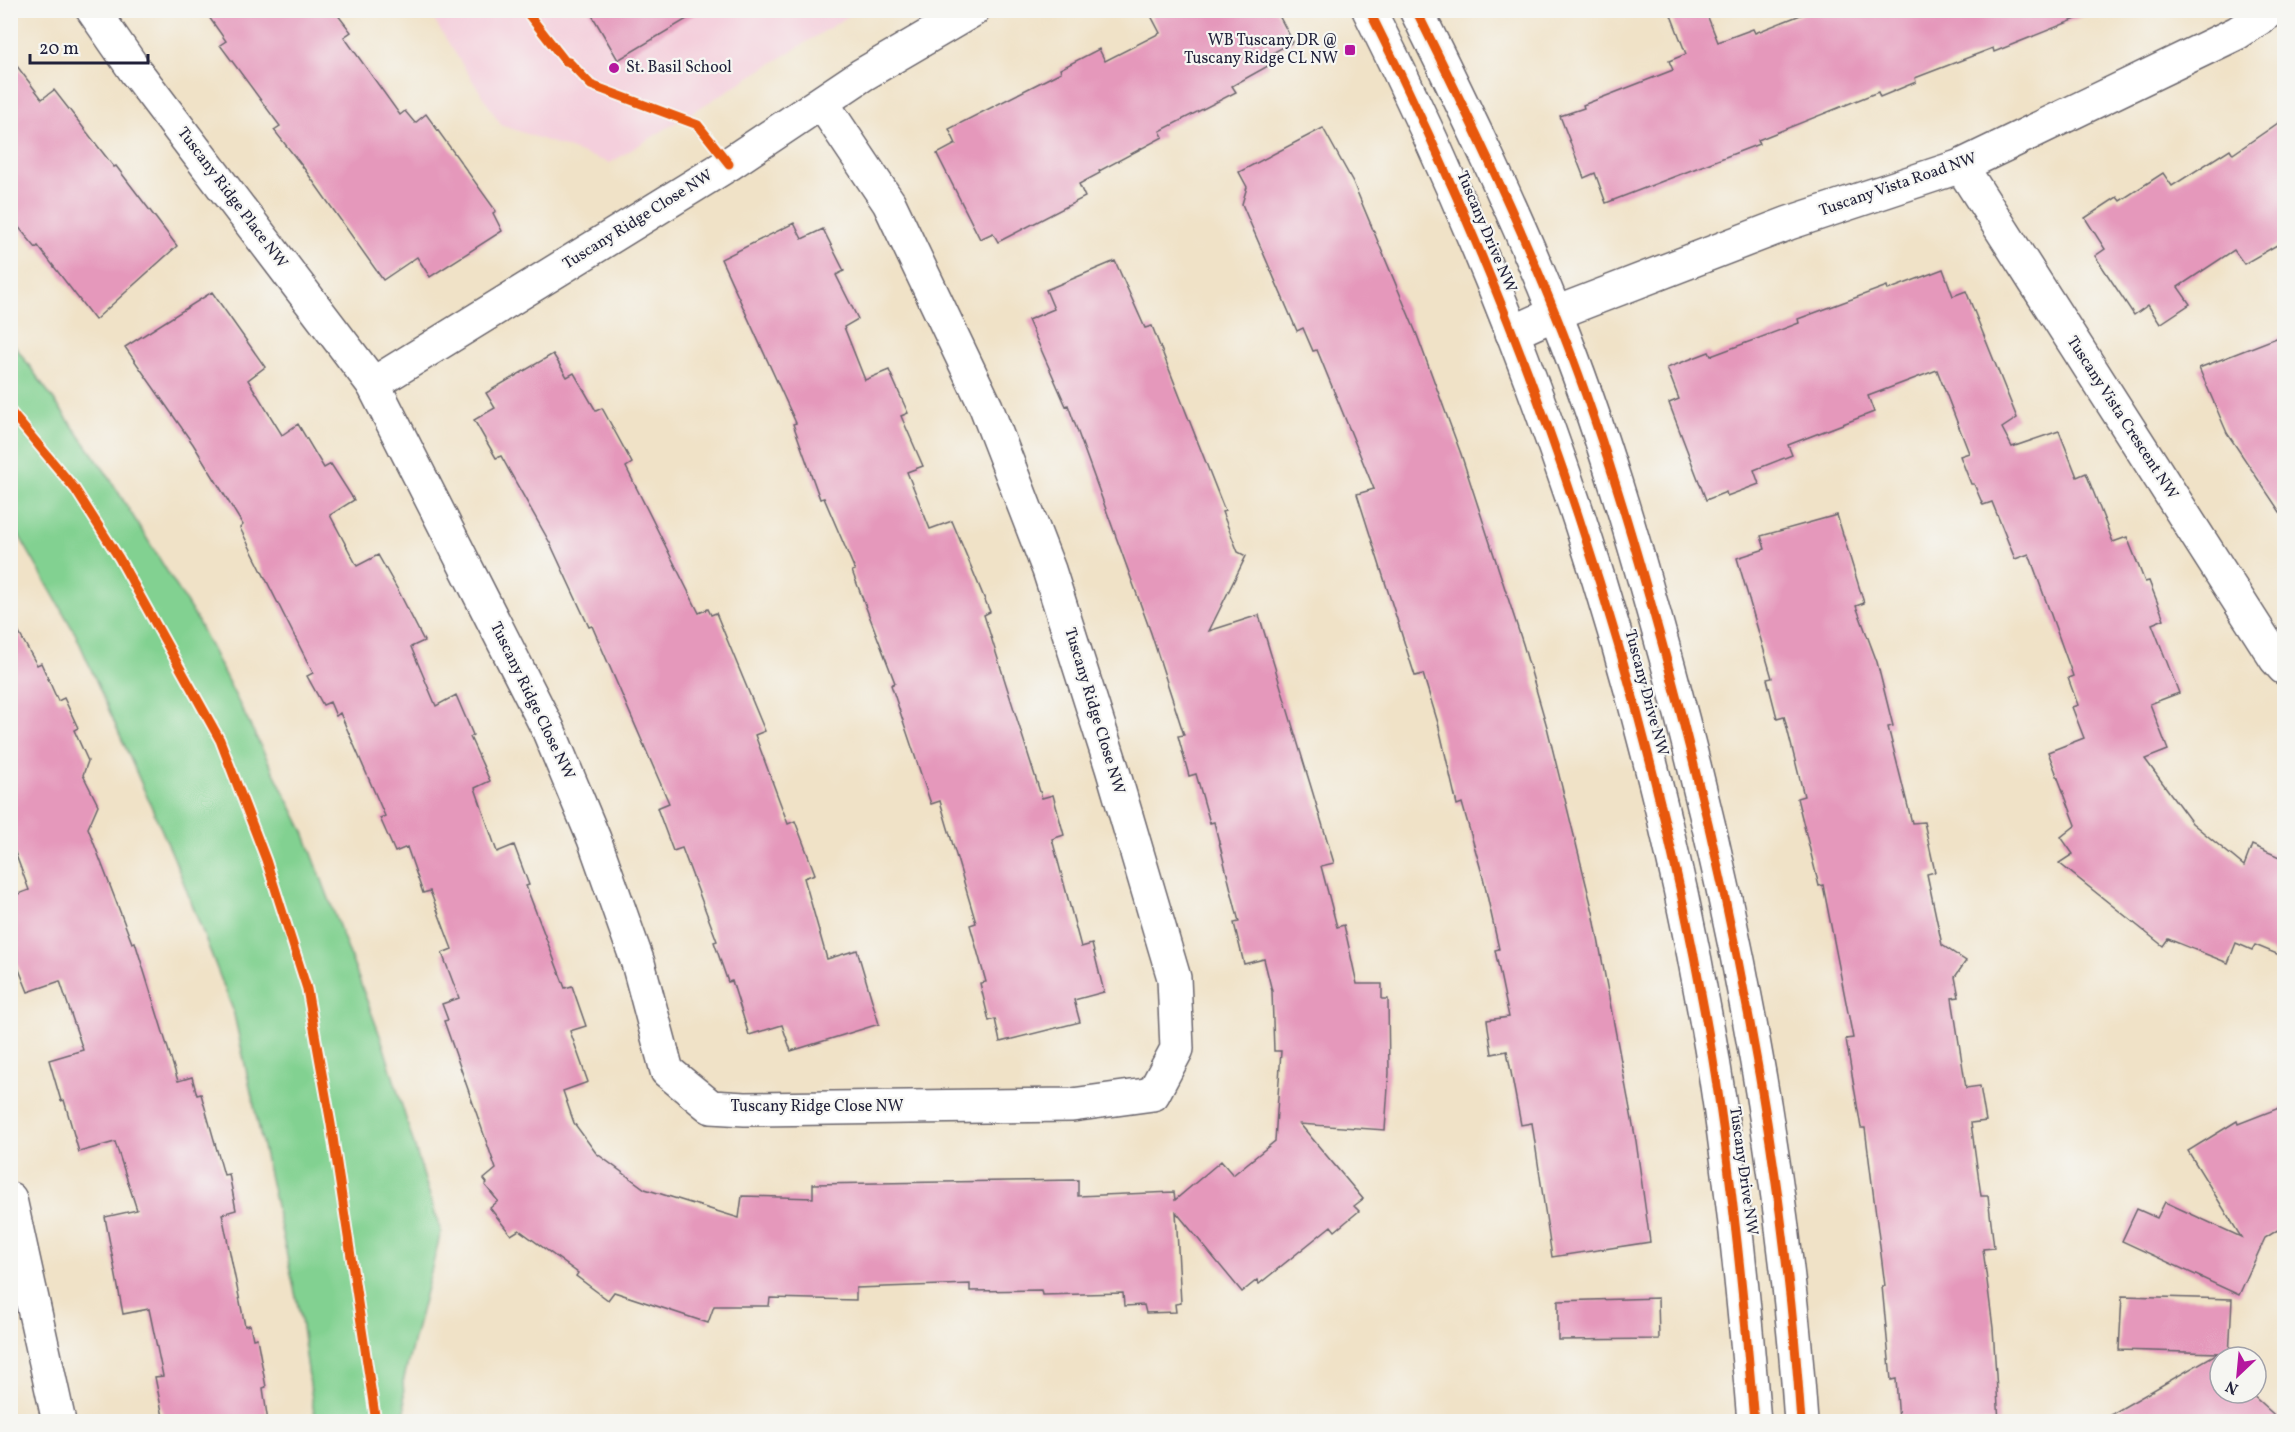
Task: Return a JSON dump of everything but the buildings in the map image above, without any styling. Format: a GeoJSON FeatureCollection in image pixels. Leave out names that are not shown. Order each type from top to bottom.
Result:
{"type":"FeatureCollection","features":[{"type":"Feature","properties":{"kind":"street","name":"Tuscany Ridge Place NW"},"geometry":{"type":"LineString","coordinates":[[93,10],[136,72],[373,384]]}},
{"type":"Feature","properties":{"kind":"street","name":"Tuscany Ridge Close NW"},"geometry":{"type":"LineString","coordinates":[[822,103],[889,203],[986,407],[1049,570],[1112,768],[1174,978],[1177,1049],[1153,1094],[1072,1104],[745,1109],[711,1107],[668,1071],[634,951],[594,838],[548,729],[373,384],[822,103],[862,75],[973,10]]}},
{"type":"Feature","properties":{"kind":"street","name":"Tuscany Drive NW"},"geometry":{"type":"LineString","coordinates":[[1369,10],[1430,138],[1512,333],[1556,450],[1595,568],[1630,689],[1669,843],[1708,1032],[1730,1178],[1754,1422]]}},
{"type":"Feature","properties":{"kind":"street","name":"Tuscany Drive NW"},"geometry":{"type":"LineString","coordinates":[[1416,10],[1494,174],[1556,313],[1606,457],[1651,603],[1691,749],[1727,907],[1757,1066],[1779,1215],[1801,1422]]}},
{"type":"Feature","properties":{"kind":"street","name":"Tuscany Vista Road NW"},"geometry":{"type":"LineString","coordinates":[[1512,333],[1556,313],[1789,223],[1961,166],[2237,33],[2272,10]]}},
{"type":"Feature","properties":{"kind":"street","name":"Tuscany Vista Crescent NW"},"geometry":{"type":"LineString","coordinates":[[1961,166],[2276,659],[2284,668]]}},
{"type":"Feature","properties":{"kind":"street"},"geometry":{"type":"LineString","coordinates":[[10,1198],[59,1422]]}},
{"type":"Feature","properties":{"kind":"shaded area","name":"St. Basil School"},"geometry":{"type":"Polygon","coordinates":[[[428,11],[857,11],[610,163],[501,125],[428,11]]]}},
{"type":"Feature","properties":{"kind":"green space"},"geometry":{"type":"Polygon","coordinates":[[[10,339],[107,474],[196,618],[304,832],[382,1041],[441,1232],[403,1382],[406,1421],[315,1421],[301,1320],[233,1010],[174,858],[76,635],[11,521],[10,339]]]}},
{"type":"Feature","properties":{"kind":"cycle path"},"geometry":{"type":"LineString","coordinates":[[525,10],[565,61],[569,62],[591,85],[698,125],[729,164]]}},
{"type":"Feature","properties":{"kind":"cycle path"},"geometry":{"type":"LineString","coordinates":[[1369,10],[1429,134],[1484,261],[1534,389],[1580,520],[1620,652],[1656,785],[1687,919],[1712,1054],[1737,1238],[1754,1422]]}},
{"type":"Feature","properties":{"kind":"cycle path"},"geometry":{"type":"LineString","coordinates":[[1416,10],[1506,198],[1572,356],[1617,488],[1668,665],[1715,851],[1753,1040],[1782,1230],[1801,1422]]}},
{"type":"Feature","properties":{"kind":"cycle path"},"geometry":{"type":"LineString","coordinates":[[10,411],[75,489],[119,558],[220,740],[266,860],[307,989],[331,1124],[376,1422]]}},
{"type":"Feature","properties":{"kind":"place","name":"WB Tuscany DR @ Tuscany Ridge CL NW"},"geometry":{"type":"Point","coordinates":[1350,50]}},
{"type":"Feature","properties":{"kind":"place","name":"St. Basil School"},"geometry":{"type":"Point","coordinates":[614,68]}}]}
